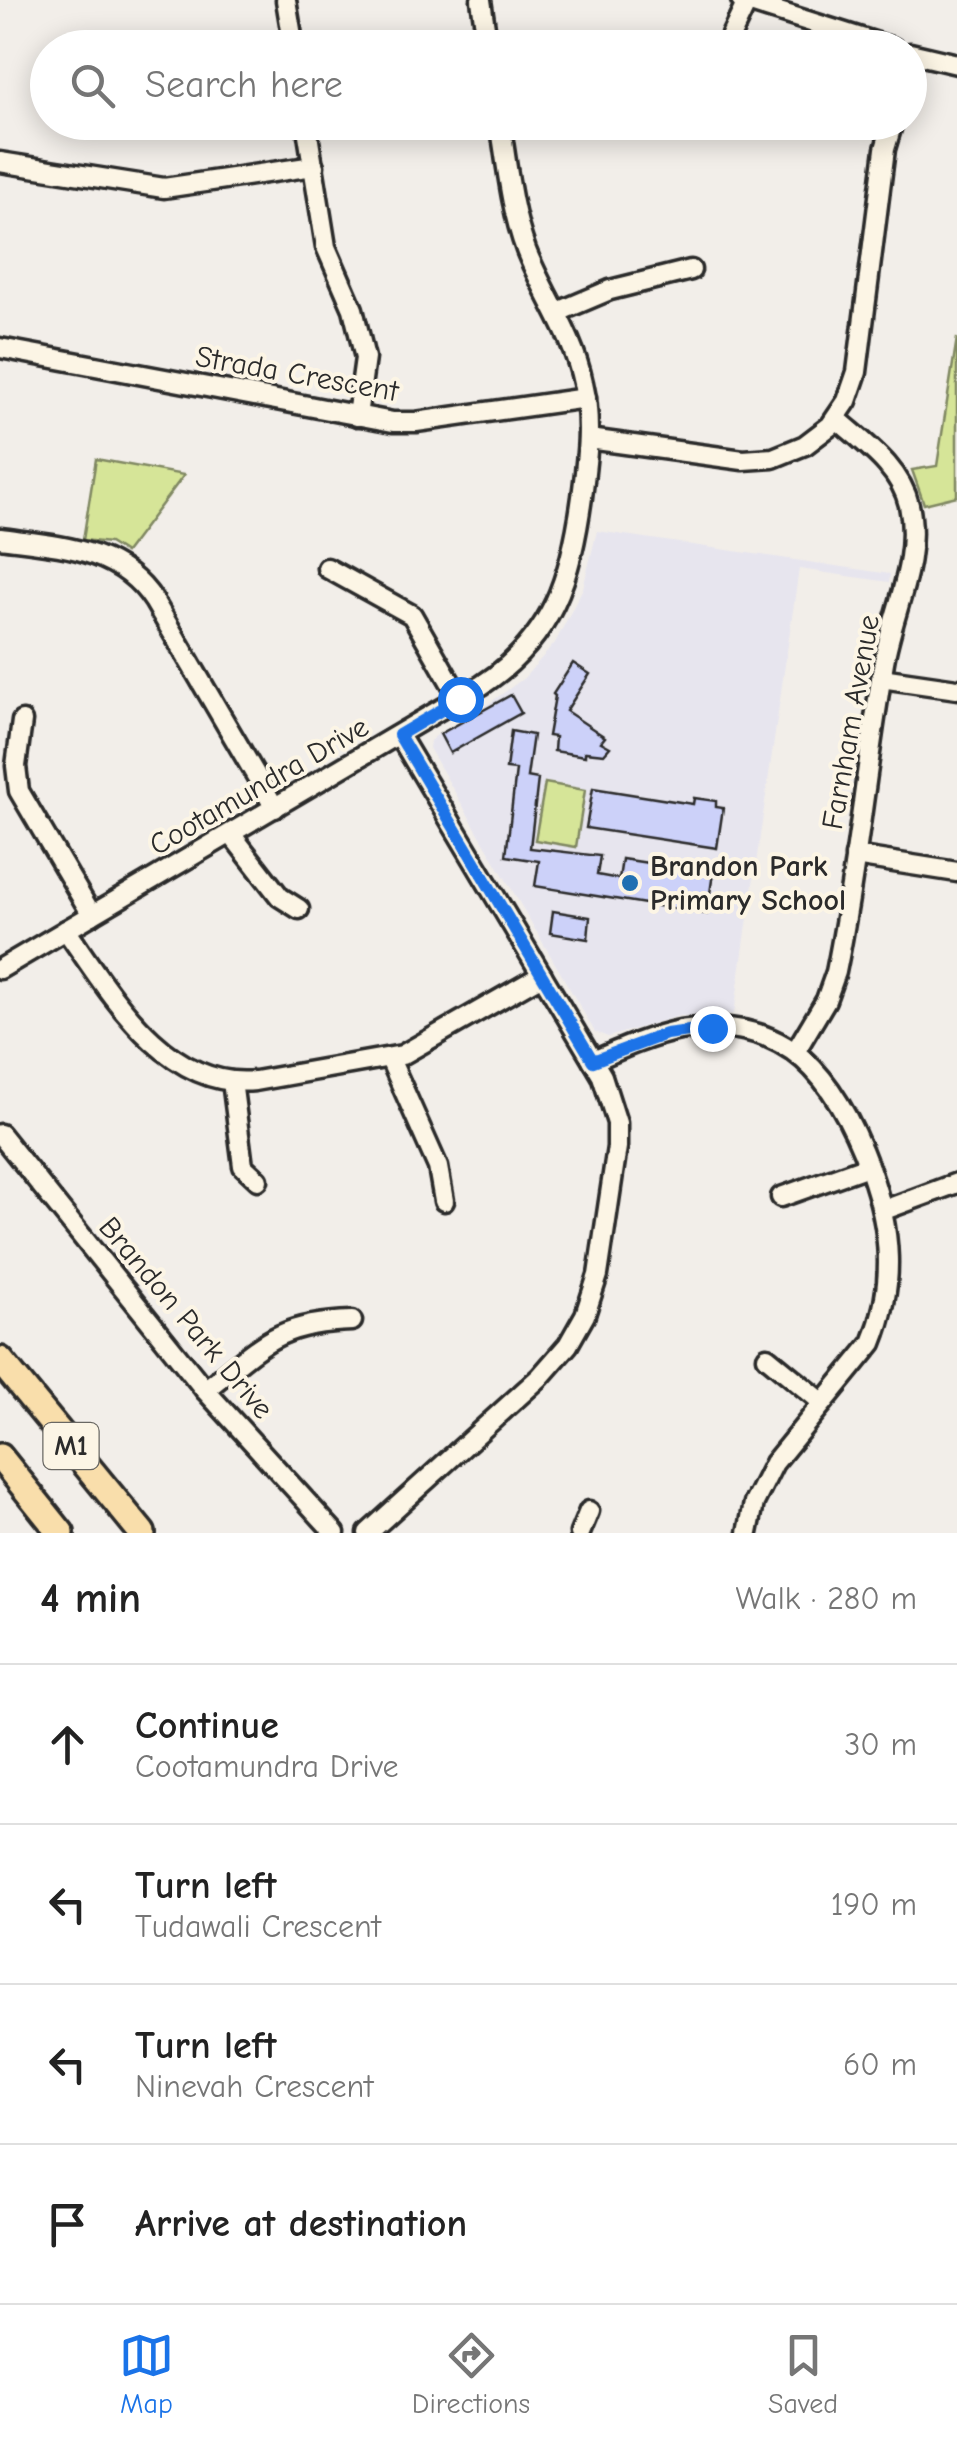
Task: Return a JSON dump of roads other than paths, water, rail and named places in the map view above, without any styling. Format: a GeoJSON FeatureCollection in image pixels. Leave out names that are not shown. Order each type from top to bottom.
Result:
{"type":"FeatureCollection","features":[{"type":"Feature","properties":{"kind":"highway","name":"M1"},"geometry":{"type":"LineString","coordinates":[[0,1360],[142,1533]]}},
{"type":"Feature","properties":{"kind":"highway","name":"M1"},"geometry":{"type":"LineString","coordinates":[[0,1457],[61,1533]]}},
{"type":"Feature","properties":{"kind":"street"},"geometry":{"type":"LineString","coordinates":[[286,0],[291,30]]}},
{"type":"Feature","properties":{"kind":"street"},"geometry":{"type":"LineString","coordinates":[[481,0],[485,30]]}},
{"type":"Feature","properties":{"kind":"street"},"geometry":{"type":"LineString","coordinates":[[733,30],[744,1],[834,30]]}},
{"type":"Feature","properties":{"kind":"street"},"geometry":{"type":"LineString","coordinates":[[927,58],[957,64]]}},
{"type":"Feature","properties":{"kind":"street"},"geometry":{"type":"LineString","coordinates":[[309,140],[326,246],[353,309],[365,358],[357,416]]}},
{"type":"Feature","properties":{"kind":"street","name":"Cootamundra Drive"},"geometry":{"type":"LineString","coordinates":[[0,969],[460,699],[500,673],[524,650],[552,611],[571,564],[589,438],[586,398],[574,349],[520,232],[503,140]]}},
{"type":"Feature","properties":{"kind":"street"},"geometry":{"type":"LineString","coordinates":[[589,438],[757,461],[805,445],[837,419],[857,372],[888,140]]}},
{"type":"Feature","properties":{"kind":"street"},"geometry":{"type":"LineString","coordinates":[[0,162],[164,188],[314,166]]}},
{"type":"Feature","properties":{"kind":"street"},"geometry":{"type":"LineString","coordinates":[[558,312],[605,291],[691,270]]}},
{"type":"Feature","properties":{"kind":"street","name":"Strada Crescent"},"geometry":{"type":"LineString","coordinates":[[0,348],[357,416],[416,422],[586,398]]}},
{"type":"Feature","properties":{"kind":"street","name":"Farnham Avenue"},"geometry":{"type":"LineString","coordinates":[[795,1052],[834,982],[881,678],[910,554],[905,493],[888,464],[837,419]]}},
{"type":"Feature","properties":{"kind":"street"},"geometry":{"type":"LineString","coordinates":[[0,538],[92,552],[134,576],[154,601],[275,808]]}},
{"type":"Feature","properties":{"kind":"street"},"geometry":{"type":"LineString","coordinates":[[326,568],[412,615],[460,699]]}},
{"type":"Feature","properties":{"kind":"street"},"geometry":{"type":"LineString","coordinates":[[881,678],[957,688]]}},
{"type":"Feature","properties":{"kind":"street"},"geometry":{"type":"LineString","coordinates":[[22,721],[16,757],[19,790],[92,915]]}},
{"type":"Feature","properties":{"kind":"street"},"geometry":{"type":"LineString","coordinates":[[368,1533],[540,1377],[568,1345],[585,1316],[598,1275],[618,1136],[611,1097],[593,1061],[399,735]]}},
{"type":"Feature","properties":{"kind":"street"},"geometry":{"type":"LineString","coordinates":[[231,834],[280,897],[299,909]]}},
{"type":"Feature","properties":{"kind":"street"},"geometry":{"type":"LineString","coordinates":[[855,856],[957,872]]}},
{"type":"Feature","properties":{"kind":"street"},"geometry":{"type":"LineString","coordinates":[[66,930],[158,1047],[193,1070],[232,1081],[408,1052],[542,976]]}},
{"type":"Feature","properties":{"kind":"street"},"geometry":{"type":"LineString","coordinates":[[593,1061],[666,1034],[712,1028],[758,1036],[795,1052],[837,1096],[852,1124],[884,1210],[889,1254],[877,1329],[864,1356],[774,1463],[754,1503],[748,1533]]}},
{"type":"Feature","properties":{"kind":"street"},"geometry":{"type":"LineString","coordinates":[[390,1058],[441,1174],[444,1201]]}},
{"type":"Feature","properties":{"kind":"street"},"geometry":{"type":"LineString","coordinates":[[232,1081],[243,1166],[258,1180]]}},
{"type":"Feature","properties":{"kind":"street","name":"Brandon Park Drive"},"geometry":{"type":"LineString","coordinates":[[0,1134],[206,1390],[335,1533]]}},
{"type":"Feature","properties":{"kind":"street"},"geometry":{"type":"LineString","coordinates":[[780,1197],[868,1166]]}},
{"type":"Feature","properties":{"kind":"street"},"geometry":{"type":"LineString","coordinates":[[884,1210],[957,1183]]}},
{"type":"Feature","properties":{"kind":"street"},"geometry":{"type":"LineString","coordinates":[[206,1390],[286,1330],[305,1324],[352,1321]]}},
{"type":"Feature","properties":{"kind":"street"},"geometry":{"type":"LineString","coordinates":[[766,1357],[823,1403]]}},
{"type":"Feature","properties":{"kind":"street"},"geometry":{"type":"LineString","coordinates":[[580,1533],[589,1512]]}},
{"type":"Feature","properties":{"kind":"place","name":"Brandon Park Primary School"},"geometry":{"type":"Point","coordinates":[630,883]}}]}
